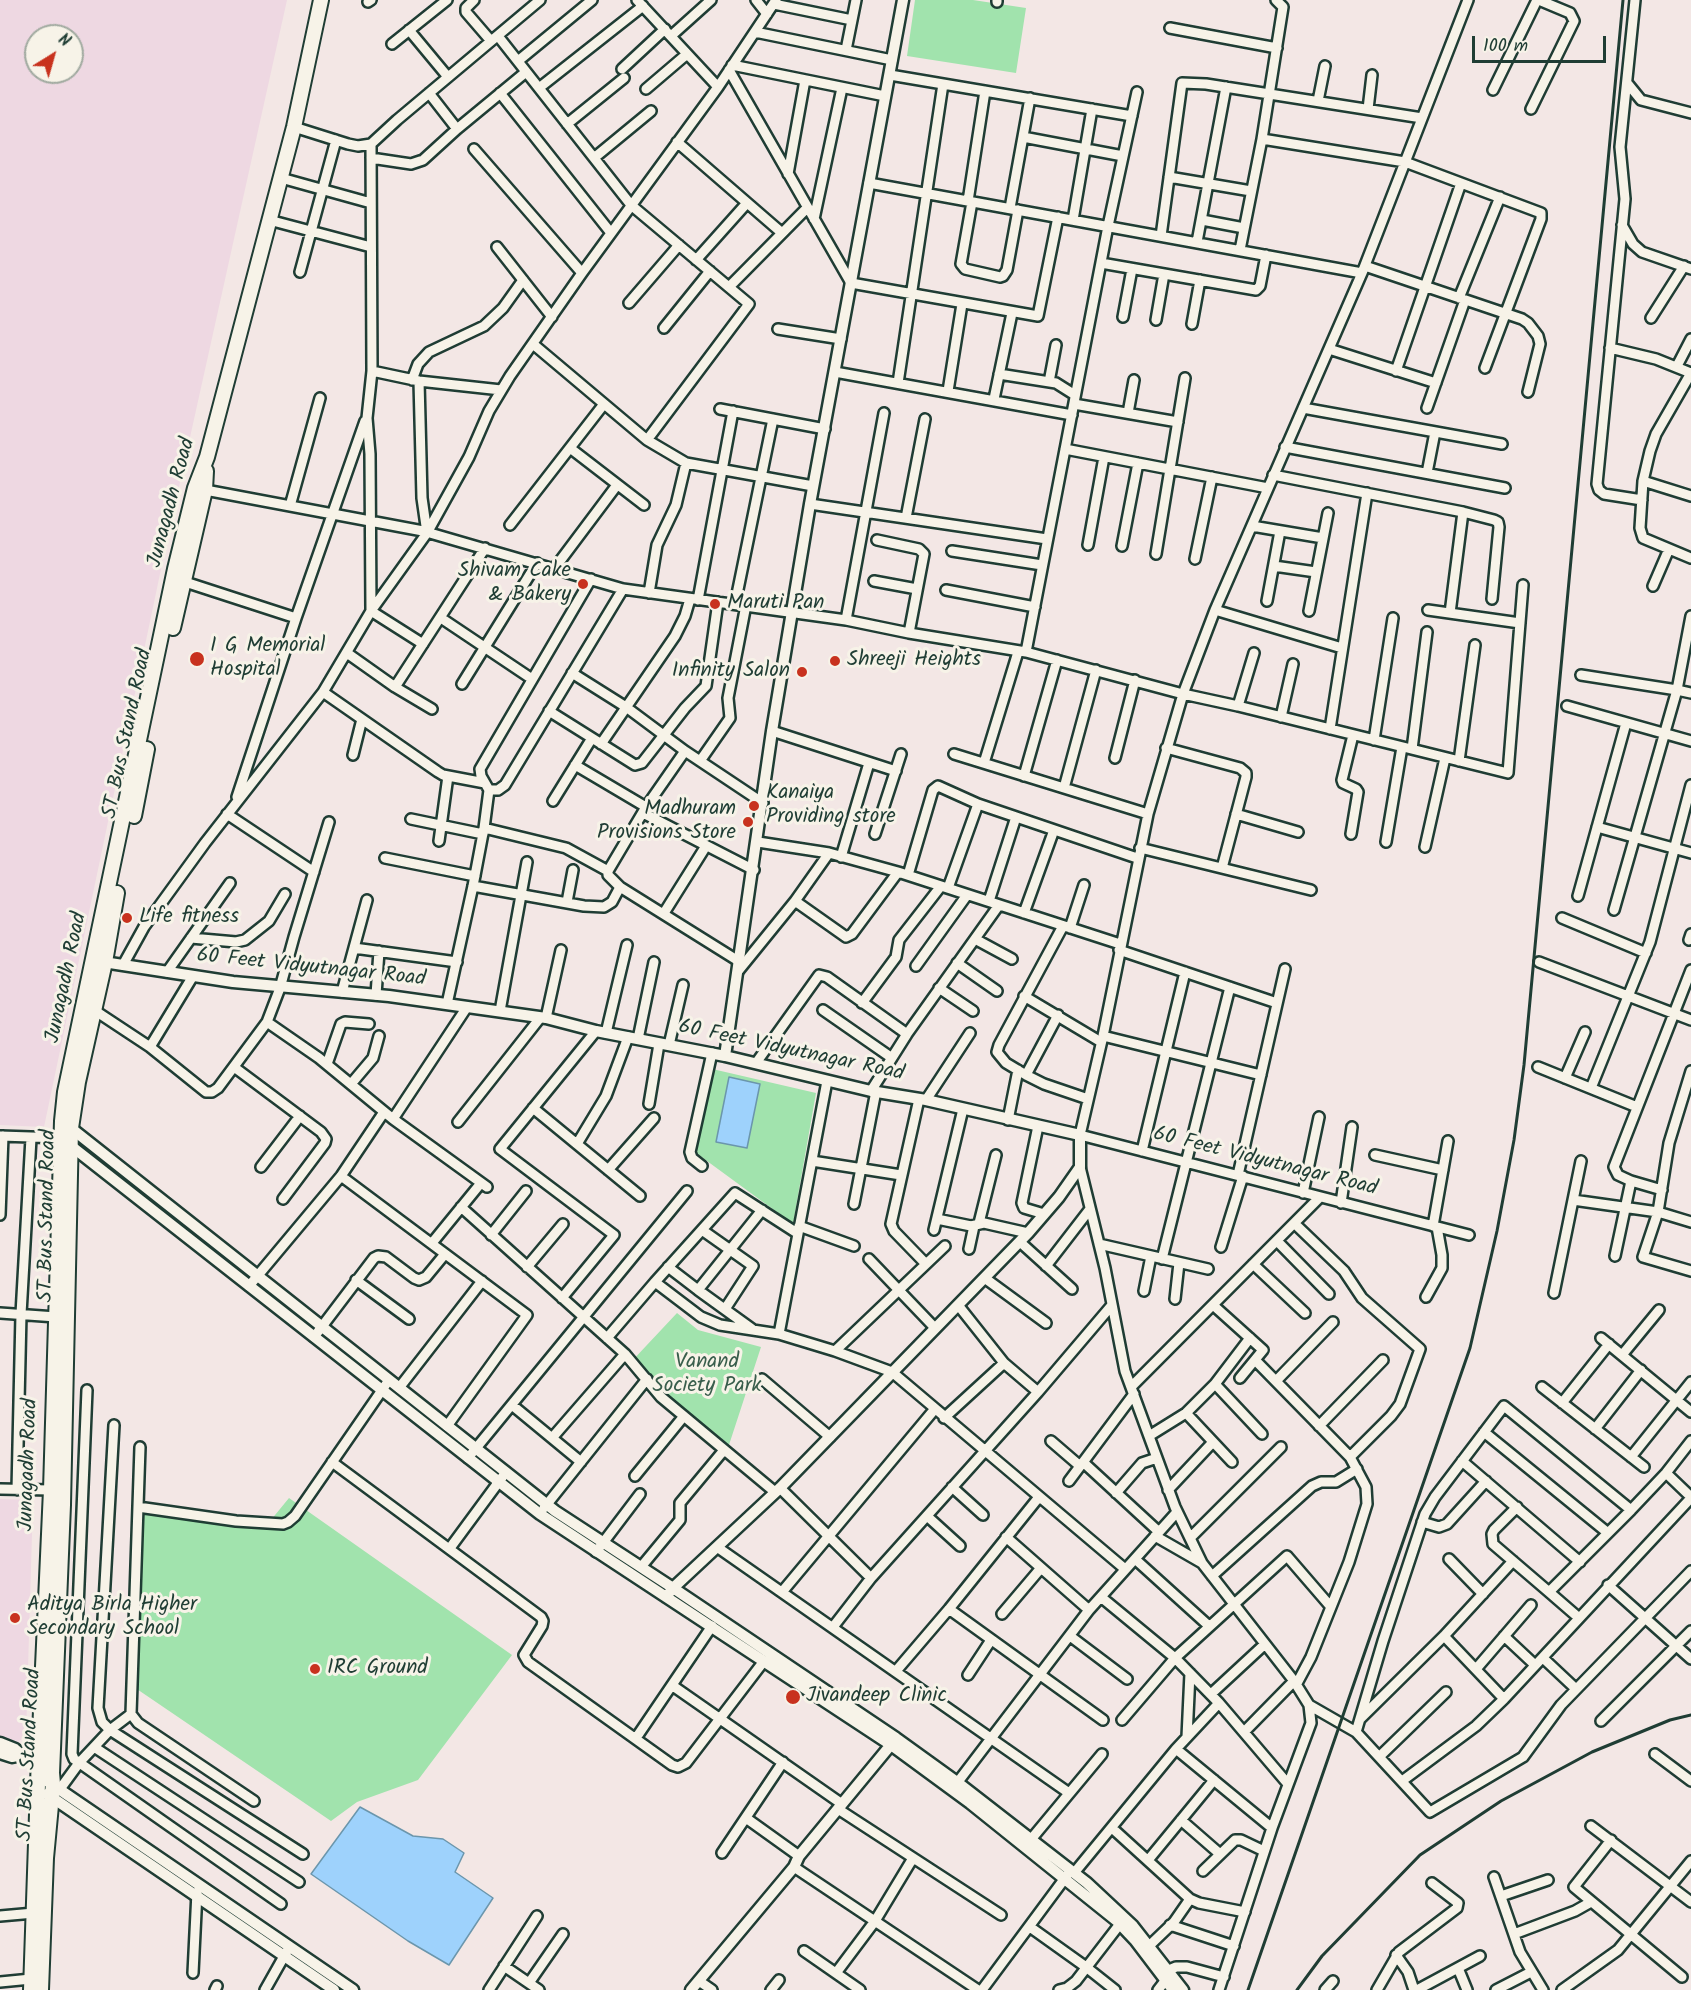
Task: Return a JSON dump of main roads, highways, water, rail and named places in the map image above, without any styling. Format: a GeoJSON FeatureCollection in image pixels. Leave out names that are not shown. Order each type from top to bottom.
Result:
{"type":"FeatureCollection","features":[{"type":"Feature","properties":{"kind":"main road","name":"Junagadh Road"},"geometry":{"type":"LineString","coordinates":[[207,457],[294,127],[321,0]]}},
{"type":"Feature","properties":{"kind":"main road","name":"ST Bus Stand Road"},"geometry":{"type":"LineString","coordinates":[[41,1990],[46,1858],[55,1790],[52,1763],[63,1506],[66,1133],[78,1082],[89,1007],[118,885],[178,580],[207,457]]}},
{"type":"Feature","properties":{"kind":"main road","name":"Junagadh Road"},"geometry":{"type":"LineString","coordinates":[[31,1984],[56,1317],[66,1133]]}},
{"type":"Feature","properties":{"kind":"water"},"geometry":{"type":"Polygon","coordinates":[[[729,1077],[760,1084],[747,1148],[716,1142],[729,1077]]]}},
{"type":"Feature","properties":{"kind":"water"},"geometry":{"type":"Polygon","coordinates":[[[360,1807],[413,1836],[443,1839],[464,1853],[455,1872],[493,1898],[449,1965],[408,1941],[311,1874],[360,1807]]]}},
{"type":"Feature","properties":{"kind":"railway"},"geometry":{"type":"LineString","coordinates":[[1248,1990],[1470,1348],[1497,1231],[1514,1140],[1524,1065],[1623,0]]}},
{"type":"Feature","properties":{"kind":"railway"},"geometry":{"type":"LineString","coordinates":[[1297,1990],[1322,1956],[1420,1855],[1501,1801],[1592,1752],[1670,1720],[1691,1715]]}},
{"type":"Feature","properties":{"kind":"place","name":"Shivam Cake & Bakery"},"geometry":{"type":"Point","coordinates":[583,584]}},
{"type":"Feature","properties":{"kind":"place","name":"Maruti Pan"},"geometry":{"type":"Point","coordinates":[715,604]}},
{"type":"Feature","properties":{"kind":"place","name":"I G Memorial Hospital"},"geometry":{"type":"Point","coordinates":[197,659]}},
{"type":"Feature","properties":{"kind":"place","name":"Shreeji Heights"},"geometry":{"type":"Point","coordinates":[835,661]}},
{"type":"Feature","properties":{"kind":"place","name":"Infinity Salon"},"geometry":{"type":"Point","coordinates":[802,672]}},
{"type":"Feature","properties":{"kind":"place","name":"Kanaiya Providing store"},"geometry":{"type":"Point","coordinates":[754,806]}},
{"type":"Feature","properties":{"kind":"place","name":"Madhuram Provisions Store"},"geometry":{"type":"Point","coordinates":[748,822]}},
{"type":"Feature","properties":{"kind":"place","name":"Life fitness"},"geometry":{"type":"Point","coordinates":[127,918]}},
{"type":"Feature","properties":{"kind":"place","name":"Aditya Birla Higher Secondary School"},"geometry":{"type":"Point","coordinates":[15,1618]}},
{"type":"Feature","properties":{"kind":"place","name":"IRC Ground"},"geometry":{"type":"Point","coordinates":[315,1669]}},
{"type":"Feature","properties":{"kind":"place","name":"Jivandeep Clinic"},"geometry":{"type":"Point","coordinates":[793,1697]}},
{"type":"Feature","properties":{"kind":"park label","name":"Vanand Society Park"},"geometry":{"type":"Point","coordinates":[707,1375]}}]}
